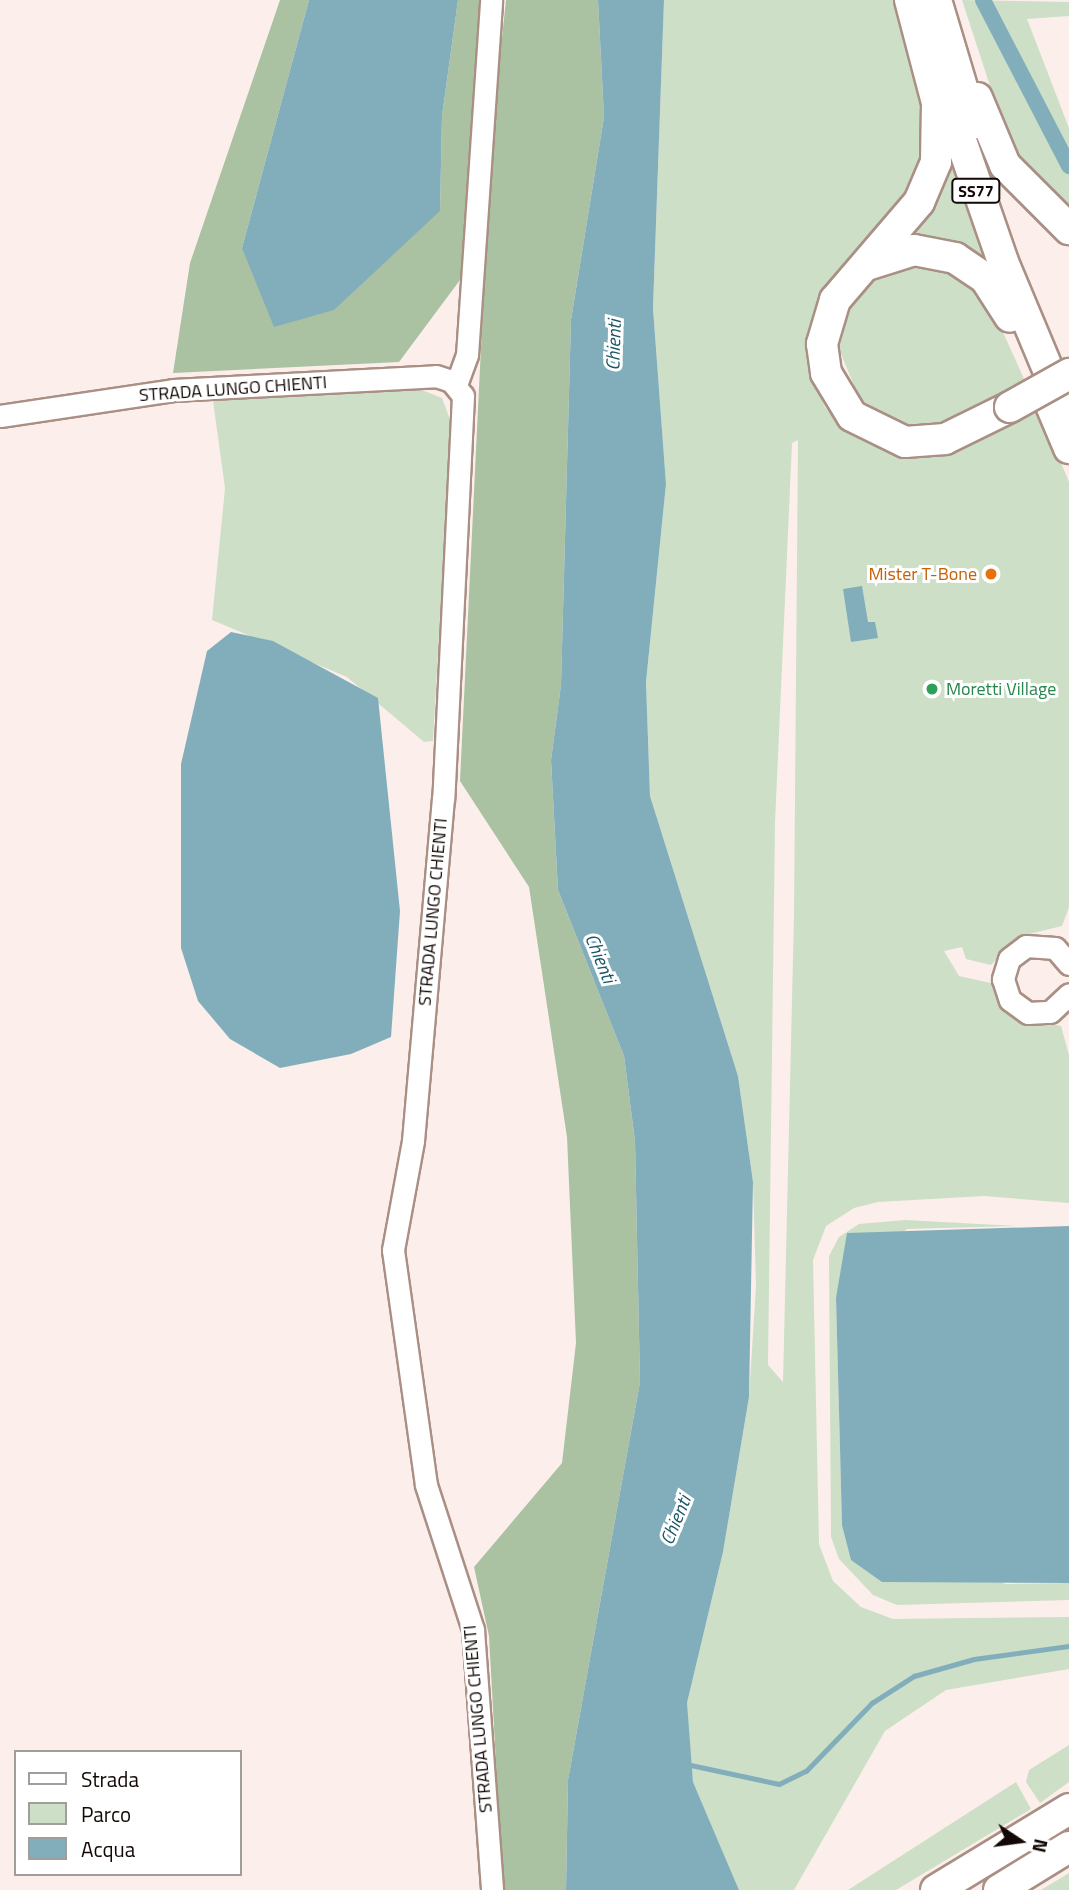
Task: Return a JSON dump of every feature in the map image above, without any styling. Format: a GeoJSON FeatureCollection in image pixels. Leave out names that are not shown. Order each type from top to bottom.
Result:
{"type":"FeatureCollection","features":[{"type":"Feature","properties":{"kind":"highway"},"geometry":{"type":"LineString","coordinates":[[910,0],[937,103],[936,162],[919,202],[835,300],[822,344],[830,384],[852,416],[882,436],[927,442],[1010,407],[1069,373]]}},
{"type":"Feature","properties":{"kind":"highway","name":"SS77"},"geometry":{"type":"LineString","coordinates":[[919,0],[975,189],[1069,420]]}},
{"type":"Feature","properties":{"kind":"highway","name":"SS77"},"geometry":{"type":"LineString","coordinates":[[936,0],[968,112],[1069,373]]}},
{"type":"Feature","properties":{"kind":"highway"},"geometry":{"type":"LineString","coordinates":[[948,0],[970,79],[1005,165],[1069,229]]}},
{"type":"Feature","properties":{"kind":"highway"},"geometry":{"type":"LineString","coordinates":[[858,272],[914,250],[949,256],[977,271],[1006,309],[1069,448]]}},
{"type":"Feature","properties":{"kind":"highway"},"geometry":{"type":"LineString","coordinates":[[936,1890],[1069,1810]]}},
{"type":"Feature","properties":{"kind":"highway"},"geometry":{"type":"LineString","coordinates":[[999,1890],[1069,1847]]}},
{"type":"Feature","properties":{"kind":"street"},"geometry":{"type":"LineString","coordinates":[[456,385],[467,355],[491,0]]}},
{"type":"Feature","properties":{"kind":"street","name":"STRADA LUNGO CHIENTI"},"geometry":{"type":"LineString","coordinates":[[0,416],[173,390],[436,376],[456,385],[465,408],[443,798],[413,1141],[393,1250],[426,1485],[473,1630],[492,1890]]}},
{"type":"Feature","properties":{"kind":"street"},"geometry":{"type":"LineString","coordinates":[[1069,964],[1055,948],[1026,946],[1009,959],[1003,979],[1010,1000],[1028,1013],[1050,1012],[1069,994]]}},
{"type":"Feature","properties":{"kind":"green space"},"geometry":{"type":"Polygon","coordinates":[[[280,0],[309,0],[242,248],[440,211],[442,116],[458,0],[483,0],[463,276],[399,362],[173,373],[190,263],[280,0]]]}},
{"type":"Feature","properties":{"kind":"green space"},"geometry":{"type":"Polygon","coordinates":[[[506,0],[598,0],[604,117],[571,320],[561,685],[551,760],[558,890],[624,1056],[635,1141],[640,1382],[568,1780],[566,1890],[503,1890],[489,1636],[474,1567],[562,1463],[576,1343],[567,1137],[529,887],[460,781],[491,140],[506,0]]]}},
{"type":"Feature","properties":{"kind":"green space"},"geometry":{"type":"Polygon","coordinates":[[[664,0],[901,0],[927,136],[917,184],[819,294],[807,334],[811,374],[825,407],[846,431],[902,459],[943,456],[1038,408],[1069,482],[1069,907],[1062,926],[1017,937],[991,965],[966,959],[962,947],[944,951],[959,976],[995,984],[1014,1016],[1061,1026],[1069,1055],[1069,1203],[984,1196],[878,1202],[854,1208],[826,1226],[813,1260],[819,1544],[833,1581],[861,1607],[893,1619],[1069,1617],[1069,1669],[946,1690],[885,1731],[794,1890],[739,1890],[693,1782],[687,1732],[687,1703],[723,1552],[749,1397],[756,1286],[753,1182],[738,1076],[650,796],[646,682],[666,484],[653,308],[664,0]],[[798,440],[792,443],[775,823],[768,1365],[783,1382],[794,915],[798,440]]]}},
{"type":"Feature","properties":{"kind":"green space"},"geometry":{"type":"Polygon","coordinates":[[[962,0],[1069,2],[1069,16],[1027,19],[1069,128],[1069,214],[1023,164],[1004,129],[962,0]]]}},
{"type":"Feature","properties":{"kind":"green space"},"geometry":{"type":"Polygon","coordinates":[[[950,151],[992,272],[916,243],[912,235],[939,193],[950,151]]]}},
{"type":"Feature","properties":{"kind":"green space"},"geometry":{"type":"Polygon","coordinates":[[[925,258],[978,277],[1025,381],[961,420],[934,428],[907,427],[860,400],[839,349],[853,297],[872,276],[925,258]]]}},
{"type":"Feature","properties":{"kind":"green space"},"geometry":{"type":"Polygon","coordinates":[[[422,390],[442,398],[451,422],[433,741],[424,742],[347,677],[212,620],[225,488],[213,401],[422,390]]]}},
{"type":"Feature","properties":{"kind":"green space"},"geometry":{"type":"Polygon","coordinates":[[[905,1220],[1017,1226],[907,1229],[836,1298],[842,1525],[1006,1584],[1069,1583],[1069,1600],[897,1605],[873,1595],[839,1559],[831,1537],[829,1256],[839,1237],[859,1224],[905,1220]]]}},
{"type":"Feature","properties":{"kind":"green space"},"geometry":{"type":"Polygon","coordinates":[[[1069,1745],[1069,1782],[1040,1803],[1026,1782],[1029,1770],[1069,1745]]]}},
{"type":"Feature","properties":{"kind":"green space"},"geometry":{"type":"Polygon","coordinates":[[[1016,1782],[1031,1809],[896,1890],[848,1890],[1016,1782]]]}},
{"type":"Feature","properties":{"kind":"green space"},"geometry":{"type":"Polygon","coordinates":[[[1069,1873],[1069,1890],[1041,1890],[1069,1873]]]}},
{"type":"Feature","properties":{"kind":"water"},"geometry":{"type":"Polygon","coordinates":[[[309,0],[458,0],[442,116],[440,211],[334,310],[274,327],[242,248],[309,0]]]}},
{"type":"Feature","properties":{"kind":"water","name":"Chienti"},"geometry":{"type":"Polygon","coordinates":[[[598,0],[664,0],[653,308],[666,484],[646,682],[650,796],[738,1076],[753,1182],[749,1397],[723,1552],[687,1703],[693,1782],[739,1890],[566,1890],[568,1780],[640,1382],[635,1141],[624,1056],[558,890],[551,760],[561,685],[571,320],[604,117],[598,0]]]}},
{"type":"Feature","properties":{"kind":"water"},"geometry":{"type":"Polygon","coordinates":[[[862,586],[868,622],[875,622],[878,638],[851,642],[843,589],[862,586]]]}},
{"type":"Feature","properties":{"kind":"water"},"geometry":{"type":"Polygon","coordinates":[[[231,632],[273,641],[378,698],[400,911],[391,1037],[351,1054],[280,1068],[230,1039],[198,1001],[181,948],[181,764],[207,651],[231,632]]]}},
{"type":"Feature","properties":{"kind":"water"},"geometry":{"type":"Polygon","coordinates":[[[1069,1226],[1069,1583],[882,1582],[851,1560],[842,1525],[836,1298],[847,1233],[1069,1226]]]}},
{"type":"Feature","properties":{"kind":"waterway"},"geometry":{"type":"LineString","coordinates":[[983,0],[1069,166]]}},
{"type":"Feature","properties":{"kind":"waterway"},"geometry":{"type":"LineString","coordinates":[[686,1764],[779,1784],[806,1771],[872,1703],[914,1676],[974,1659],[1069,1646]]}},
{"type":"Feature","properties":{"kind":"place","name":"Mister T-Bone"},"geometry":{"type":"Point","coordinates":[991,574]}},
{"type":"Feature","properties":{"kind":"place","name":"Moretti Village"},"geometry":{"type":"Point","coordinates":[932,689]}}]}
